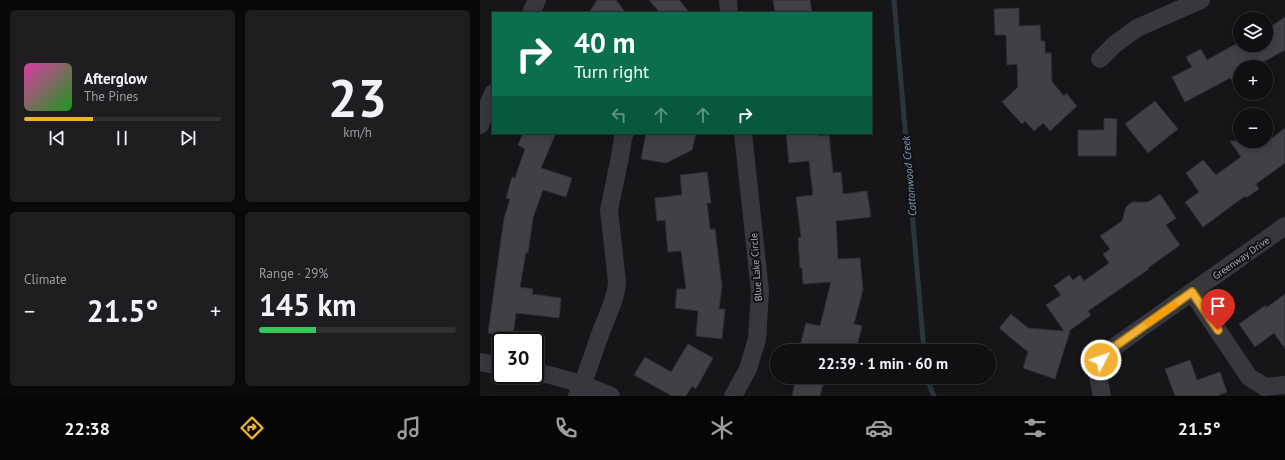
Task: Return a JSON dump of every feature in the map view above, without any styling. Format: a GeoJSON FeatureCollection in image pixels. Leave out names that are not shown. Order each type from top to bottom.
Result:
{"type":"FeatureCollection","features":[{"type":"Feature","properties":{"kind":"street"},"geometry":{"type":"LineString","coordinates":[[531,12],[537,0]]}},
{"type":"Feature","properties":{"kind":"street"},"geometry":{"type":"LineString","coordinates":[[728,0],[729,12]]}},
{"type":"Feature","properties":{"kind":"street"},"geometry":{"type":"LineString","coordinates":[[1100,59],[1114,45],[1137,28],[1201,0]]}},
{"type":"Feature","properties":{"kind":"street"},"geometry":{"type":"LineString","coordinates":[[480,125],[492,95]]}},
{"type":"Feature","properties":{"kind":"street"},"geometry":{"type":"LineString","coordinates":[[580,390],[599,336],[617,292],[609,210],[620,158],[622,138],[624,134]]}},
{"type":"Feature","properties":{"kind":"street","name":"Blue Lake Circle"},"geometry":{"type":"LineString","coordinates":[[734,396],[748,369],[757,339],[760,291],[743,134]]}},
{"type":"Feature","properties":{"kind":"street","name":"Greenway Drive"},"geometry":{"type":"LineString","coordinates":[[1101,390],[1097,371],[1101,360],[1117,345],[1285,226]]}},
{"type":"Feature","properties":{"kind":"street"},"geometry":{"type":"LineString","coordinates":[[1192,292],[1249,377],[1265,387],[1285,385]]}},
{"type":"Feature","properties":{"kind":"street"},"geometry":{"type":"LineString","coordinates":[[480,362],[492,364]]}},
{"type":"Feature","properties":{"kind":"street"},"geometry":{"type":"LineString","coordinates":[[544,373],[555,375],[580,390],[611,396]]}},
{"type":"Feature","properties":{"kind":"building"},"geometry":{"type":"Polygon","coordinates":[[[597,0],[616,0],[625,12],[590,12],[597,0]]]}},
{"type":"Feature","properties":{"kind":"building"},"geometry":{"type":"Polygon","coordinates":[[[649,0],[679,0],[689,12],[659,12],[649,0]]]}},
{"type":"Feature","properties":{"kind":"building"},"geometry":{"type":"Polygon","coordinates":[[[773,0],[810,0],[812,12],[775,12],[773,0]]]}},
{"type":"Feature","properties":{"kind":"building"},"geometry":{"type":"Polygon","coordinates":[[[1019,8],[1019,26],[1040,25],[1041,41],[1045,41],[1045,53],[1051,53],[1052,82],[1064,96],[1066,93],[1077,106],[1050,131],[1043,123],[1034,131],[1025,121],[1022,124],[1002,102],[1018,87],[1017,64],[1007,65],[1006,35],[995,35],[994,9],[1019,8]]]}},
{"type":"Feature","properties":{"kind":"building"},"geometry":{"type":"Polygon","coordinates":[[[1285,17],[1285,50],[1267,60],[1233,60],[1233,79],[1231,80],[1230,78],[1185,102],[1172,77],[1192,67],[1186,57],[1201,49],[1207,60],[1233,46],[1233,52],[1273,52],[1273,25],[1285,17]]]}},
{"type":"Feature","properties":{"kind":"building"},"geometry":{"type":"Polygon","coordinates":[[[1155,101],[1178,129],[1148,153],[1125,124],[1155,101]]]}},
{"type":"Feature","properties":{"kind":"building"},"geometry":{"type":"Polygon","coordinates":[[[1104,118],[1117,119],[1116,156],[1078,156],[1078,130],[1104,130],[1104,118]]]}},
{"type":"Feature","properties":{"kind":"building"},"geometry":{"type":"Polygon","coordinates":[[[1285,128],[1285,163],[1256,184],[1259,189],[1246,198],[1245,196],[1203,227],[1185,202],[1199,192],[1186,173],[1203,160],[1216,175],[1241,157],[1235,148],[1273,148],[1273,137],[1285,128]]]}},
{"type":"Feature","properties":{"kind":"building"},"geometry":{"type":"Polygon","coordinates":[[[523,134],[556,134],[541,168],[572,178],[566,197],[543,190],[533,218],[528,253],[526,252],[520,287],[533,289],[532,294],[561,298],[559,318],[516,313],[514,332],[488,333],[504,218],[510,199],[506,198],[512,177],[515,178],[525,149],[518,145],[523,134]]]}},
{"type":"Feature","properties":{"kind":"building"},"geometry":{"type":"Polygon","coordinates":[[[646,134],[696,134],[692,150],[666,163],[641,159],[646,134]]]}},
{"type":"Feature","properties":{"kind":"building"},"geometry":{"type":"Polygon","coordinates":[[[786,134],[818,134],[819,136],[829,135],[833,173],[841,172],[843,194],[867,191],[871,217],[836,221],[838,259],[860,258],[863,290],[854,324],[862,326],[858,344],[801,344],[806,323],[820,326],[831,282],[803,284],[802,268],[800,268],[798,238],[801,237],[796,197],[813,195],[809,161],[789,163],[786,134]]]}},
{"type":"Feature","properties":{"kind":"building"},"geometry":{"type":"Polygon","coordinates":[[[707,172],[711,203],[707,203],[710,229],[715,229],[722,286],[719,309],[725,309],[722,339],[696,336],[698,311],[675,308],[677,289],[686,289],[681,251],[668,252],[665,220],[657,221],[655,201],[655,198],[682,195],[680,175],[707,172]]]}},
{"type":"Feature","properties":{"kind":"building"},"geometry":{"type":"Polygon","coordinates":[[[1160,194],[1176,218],[1166,225],[1180,245],[1148,268],[1149,269],[1088,311],[1091,315],[1069,331],[1055,379],[1023,368],[1028,352],[999,328],[1011,314],[1028,328],[1064,331],[1046,305],[1061,295],[1054,286],[1069,275],[1073,280],[1080,275],[1084,281],[1109,263],[1103,254],[1110,249],[1100,236],[1122,221],[1126,207],[1132,202],[1148,202],[1160,194]]]}},
{"type":"Feature","properties":{"kind":"building"},"geometry":{"type":"Polygon","coordinates":[[[1285,294],[1285,349],[1274,333],[1255,347],[1239,324],[1266,305],[1266,308],[1285,294]]]}},
{"type":"Feature","properties":{"kind":"building"},"geometry":{"type":"Polygon","coordinates":[[[688,344],[713,358],[696,389],[692,386],[686,396],[672,396],[634,375],[645,357],[671,372],[688,344]]]}},
{"type":"Feature","properties":{"kind":"building"},"geometry":{"type":"Polygon","coordinates":[[[1190,360],[1197,380],[1220,372],[1227,392],[1217,396],[1175,396],[1165,369],[1190,360]]]}},
{"type":"Feature","properties":{"kind":"building"},"geometry":{"type":"Polygon","coordinates":[[[795,384],[823,384],[820,396],[792,396],[795,384]]]}},
{"type":"Feature","properties":{"kind":"waterway","name":"Cottonwood Creek"},"geometry":{"type":"LineString","coordinates":[[894,0],[923,344]]}},
{"type":"Feature","properties":{"kind":"waterway","name":"Cottonwood Creek"},"geometry":{"type":"LineString","coordinates":[[929,384],[934,396]]}},
{"type":"Feature","properties":{"kind":"slow traffic"},"geometry":{"type":"LineString","coordinates":[[1148,323],[1174,305]]}},
{"type":"Feature","properties":{"kind":"route"},"geometry":{"type":"LineString","coordinates":[[1101,360],[1117,345],[1192,292],[1218,330]]}}]}
